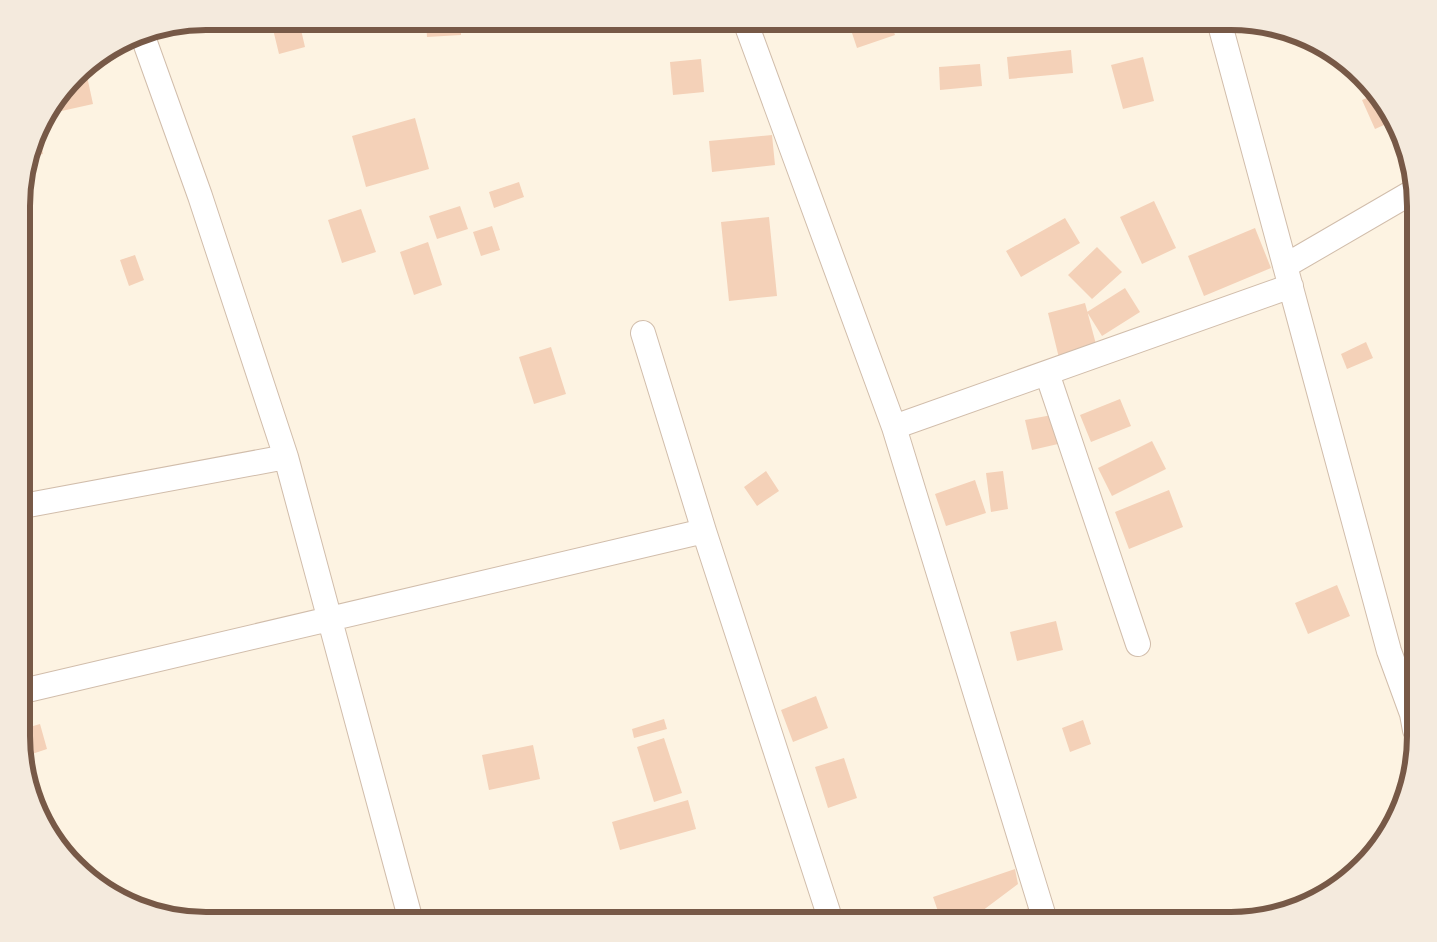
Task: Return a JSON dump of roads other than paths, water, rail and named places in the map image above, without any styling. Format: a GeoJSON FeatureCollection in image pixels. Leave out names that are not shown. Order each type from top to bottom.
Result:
{"type":"FeatureCollection","features":[{"type":"Feature","properties":{"kind":"street"},"geometry":{"type":"LineString","coordinates":[[748,30],[894,427],[1043,912]]}},
{"type":"Feature","properties":{"kind":"street"},"geometry":{"type":"LineString","coordinates":[[1221,30],[1389,651],[1407,700]]}},
{"type":"Feature","properties":{"kind":"street"},"geometry":{"type":"LineString","coordinates":[[145,41],[200,196],[286,457],[409,912]]}},
{"type":"Feature","properties":{"kind":"street"},"geometry":{"type":"LineString","coordinates":[[894,427],[1047,373],[1288,276],[1407,196]]}},
{"type":"Feature","properties":{"kind":"street"},"geometry":{"type":"LineString","coordinates":[[643,333],[704,531],[828,912]]}},
{"type":"Feature","properties":{"kind":"street"},"geometry":{"type":"LineString","coordinates":[[1047,373],[1138,644]]}},
{"type":"Feature","properties":{"kind":"street"},"geometry":{"type":"LineString","coordinates":[[30,505],[286,457]]}},
{"type":"Feature","properties":{"kind":"street"},"geometry":{"type":"LineString","coordinates":[[30,690],[704,531]]}}]}
